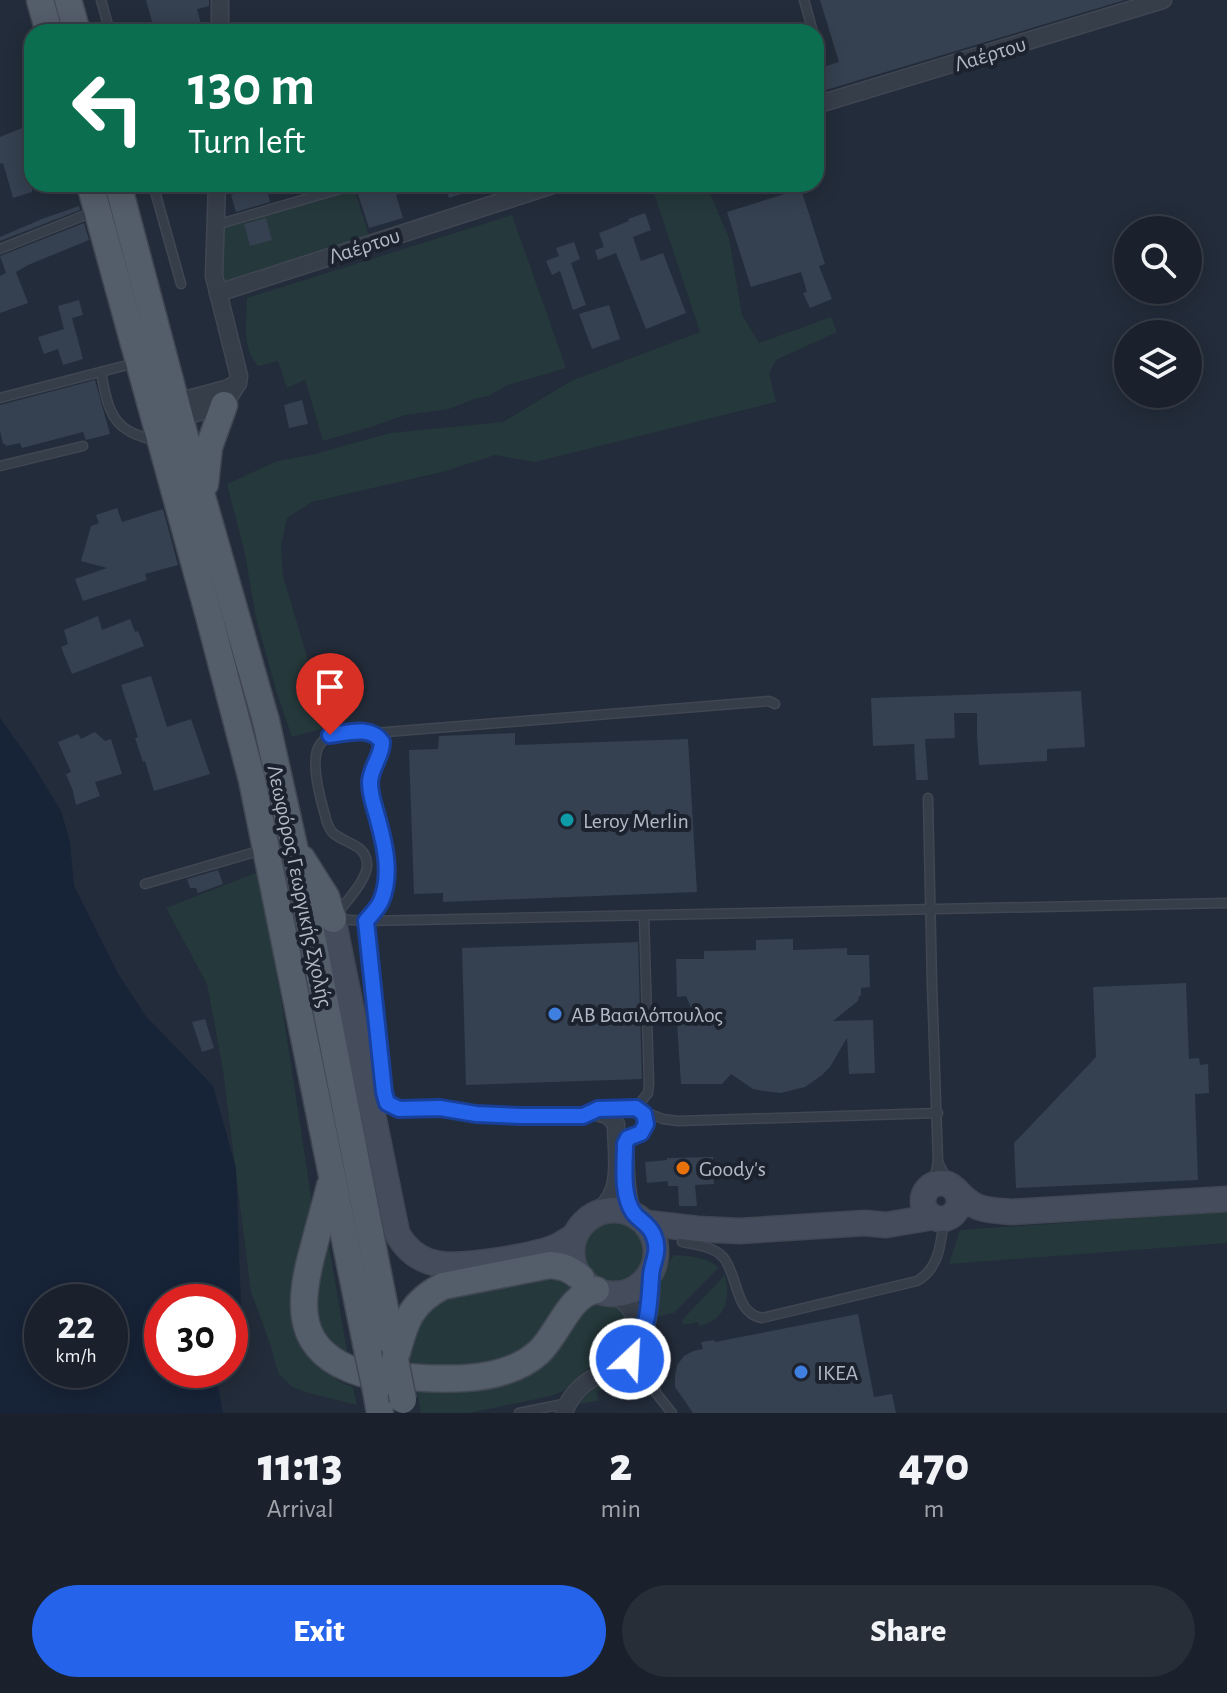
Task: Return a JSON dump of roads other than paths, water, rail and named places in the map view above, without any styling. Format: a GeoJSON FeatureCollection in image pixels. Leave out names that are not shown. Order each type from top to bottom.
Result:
{"type":"FeatureCollection","features":[{"type":"Feature","properties":{"kind":"main road"},"geometry":{"type":"LineString","coordinates":[[40,0],[47,24]]}},
{"type":"Feature","properties":{"kind":"main road"},"geometry":{"type":"LineString","coordinates":[[68,0],[75,24]]}},
{"type":"Feature","properties":{"kind":"main road","name":"Λεωφόρος Γεωργικής Σχολής"},"geometry":{"type":"LineString","coordinates":[[117,196],[139,362],[204,496],[266,721],[395,1360],[391,1404]]}},
{"type":"Feature","properties":{"kind":"main road","name":"Λεωφόρος Γεωργικής Σχολής"},"geometry":{"type":"LineString","coordinates":[[117,196],[266,849],[368,1353],[391,1404]]}},
{"type":"Feature","properties":{"kind":"main road"},"geometry":{"type":"LineString","coordinates":[[204,496],[209,447],[231,394]]}},
{"type":"Feature","properties":{"kind":"main road"},"geometry":{"type":"LineString","coordinates":[[292,838],[326,897],[333,919]]}},
{"type":"Feature","properties":{"kind":"main road"},"geometry":{"type":"LineString","coordinates":[[332,1179],[304,1285],[303,1316],[320,1350],[352,1370],[454,1378],[488,1377],[504,1372],[539,1352],[581,1295],[596,1287],[570,1269],[550,1265],[443,1286],[417,1304],[409,1315],[395,1360]]}},
{"type":"Feature","properties":{"kind":"street"},"geometry":{"type":"LineString","coordinates":[[220,0],[220,24]]}},
{"type":"Feature","properties":{"kind":"street","name":"Λαέρτου"},"geometry":{"type":"LineString","coordinates":[[824,103],[1163,0]]}},
{"type":"Feature","properties":{"kind":"street"},"geometry":{"type":"LineString","coordinates":[[217,192],[214,276],[238,369],[231,394]]}},
{"type":"Feature","properties":{"kind":"street","name":"Λαέρτου"},"geometry":{"type":"LineString","coordinates":[[218,293],[531,192]]}},
{"type":"Feature","properties":{"kind":"street"},"geometry":{"type":"LineString","coordinates":[[166,419],[226,389],[231,394]]}},
{"type":"Feature","properties":{"kind":"street"},"geometry":{"type":"LineString","coordinates":[[166,419],[231,394]]}},
{"type":"Feature","properties":{"kind":"street"},"geometry":{"type":"LineString","coordinates":[[333,919],[397,1233],[404,1246],[432,1263],[449,1265],[541,1251],[575,1236]]}},
{"type":"Feature","properties":{"kind":"street"},"geometry":{"type":"LineString","coordinates":[[596,1214],[614,1192],[621,1131]]}},
{"type":"Feature","properties":{"kind":"street"},"geometry":{"type":"LineString","coordinates":[[566,1408],[583,1385],[620,1368],[630,1359],[644,1331],[649,1312],[657,1247],[653,1234],[640,1218],[627,1193],[626,1140],[621,1131]]}},
{"type":"Feature","properties":{"kind":"street"},"geometry":{"type":"LineString","coordinates":[[636,1348],[638,1327],[634,1311],[621,1298],[596,1287],[572,1258],[575,1236],[587,1219],[615,1209],[640,1218],[698,1229],[740,1231],[865,1223],[905,1212],[941,1195],[993,1211],[1012,1212],[1227,1199]]}},
{"type":"Feature","properties":{"kind":"street"},"geometry":{"type":"LineString","coordinates":[[596,1287],[630,1291],[638,1287],[673,1244],[740,1231]]}},
{"type":"Feature","properties":{"kind":"lane"},"geometry":{"type":"LineString","coordinates":[[101,0],[108,24]]}},
{"type":"Feature","properties":{"kind":"lane"},"geometry":{"type":"LineString","coordinates":[[804,0],[811,24]]}},
{"type":"Feature","properties":{"kind":"lane"},"geometry":{"type":"LineString","coordinates":[[155,192],[181,284]]}},
{"type":"Feature","properties":{"kind":"lane"},"geometry":{"type":"LineString","coordinates":[[215,225],[329,192]]}},
{"type":"Feature","properties":{"kind":"lane"},"geometry":{"type":"LineString","coordinates":[[0,249],[117,196]]}},
{"type":"Feature","properties":{"kind":"lane"},"geometry":{"type":"LineString","coordinates":[[0,398],[139,362]]}},
{"type":"Feature","properties":{"kind":"lane"},"geometry":{"type":"LineString","coordinates":[[101,372],[116,421],[130,432],[166,419]]}},
{"type":"Feature","properties":{"kind":"lane"},"geometry":{"type":"LineString","coordinates":[[0,466],[83,446]]}},
{"type":"Feature","properties":{"kind":"lane"},"geometry":{"type":"LineString","coordinates":[[333,919],[367,871],[367,861],[364,852],[357,846],[330,830],[325,815],[315,759],[317,749],[330,735],[769,701],[775,704]]}},
{"type":"Feature","properties":{"kind":"lane"},"geometry":{"type":"LineString","coordinates":[[373,733],[382,742],[382,750],[371,774],[370,788],[384,844],[386,875],[379,904],[366,921],[387,1103],[399,1109],[440,1108],[492,1116],[606,1119],[621,1131],[637,1136],[644,1129],[646,1119],[638,1109]]}},
{"type":"Feature","properties":{"kind":"lane"},"geometry":{"type":"LineString","coordinates":[[682,1242],[715,1251],[723,1258],[733,1275],[742,1304],[748,1313],[762,1318],[917,1281],[935,1262],[942,1239],[928,798]]}},
{"type":"Feature","properties":{"kind":"lane"},"geometry":{"type":"LineString","coordinates":[[145,884],[266,849]]}},
{"type":"Feature","properties":{"kind":"lane"},"geometry":{"type":"LineString","coordinates":[[333,919],[366,921],[1227,903]]}},
{"type":"Feature","properties":{"kind":"lane"},"geometry":{"type":"LineString","coordinates":[[638,1109],[648,1093],[649,1084],[644,916]]}},
{"type":"Feature","properties":{"kind":"lane"},"geometry":{"type":"LineString","coordinates":[[583,1116],[598,1109],[638,1109],[678,1121],[938,1113]]}},
{"type":"Feature","properties":{"kind":"lane"},"geometry":{"type":"LineString","coordinates":[[621,1131],[618,1115],[624,1109]]}},
{"type":"Feature","properties":{"kind":"lane"},"geometry":{"type":"LineString","coordinates":[[644,1331],[656,1393],[672,1413]]}},
{"type":"Feature","properties":{"kind":"lane"},"geometry":{"type":"LineString","coordinates":[[519,1413],[566,1408]]}},
{"type":"Feature","properties":{"kind":"water"},"geometry":{"type":"Polygon","coordinates":[[[0,718],[61,811],[70,842],[74,886],[119,975],[145,1015],[213,1086],[236,1168],[240,1284],[144,1284],[144,1388],[218,1388],[223,1413],[0,1413],[0,718]]]}},
{"type":"Feature","properties":{"kind":"place","name":"Leroy Merlin"},"geometry":{"type":"Point","coordinates":[567,820]}},
{"type":"Feature","properties":{"kind":"place","name":"ΑΒ Βασιλόπουλος"},"geometry":{"type":"Point","coordinates":[555,1014]}},
{"type":"Feature","properties":{"kind":"place","name":"Goody's"},"geometry":{"type":"Point","coordinates":[683,1168]}},
{"type":"Feature","properties":{"kind":"place","name":"ΙΚΕΑ"},"geometry":{"type":"Point","coordinates":[801,1372]}}]}
